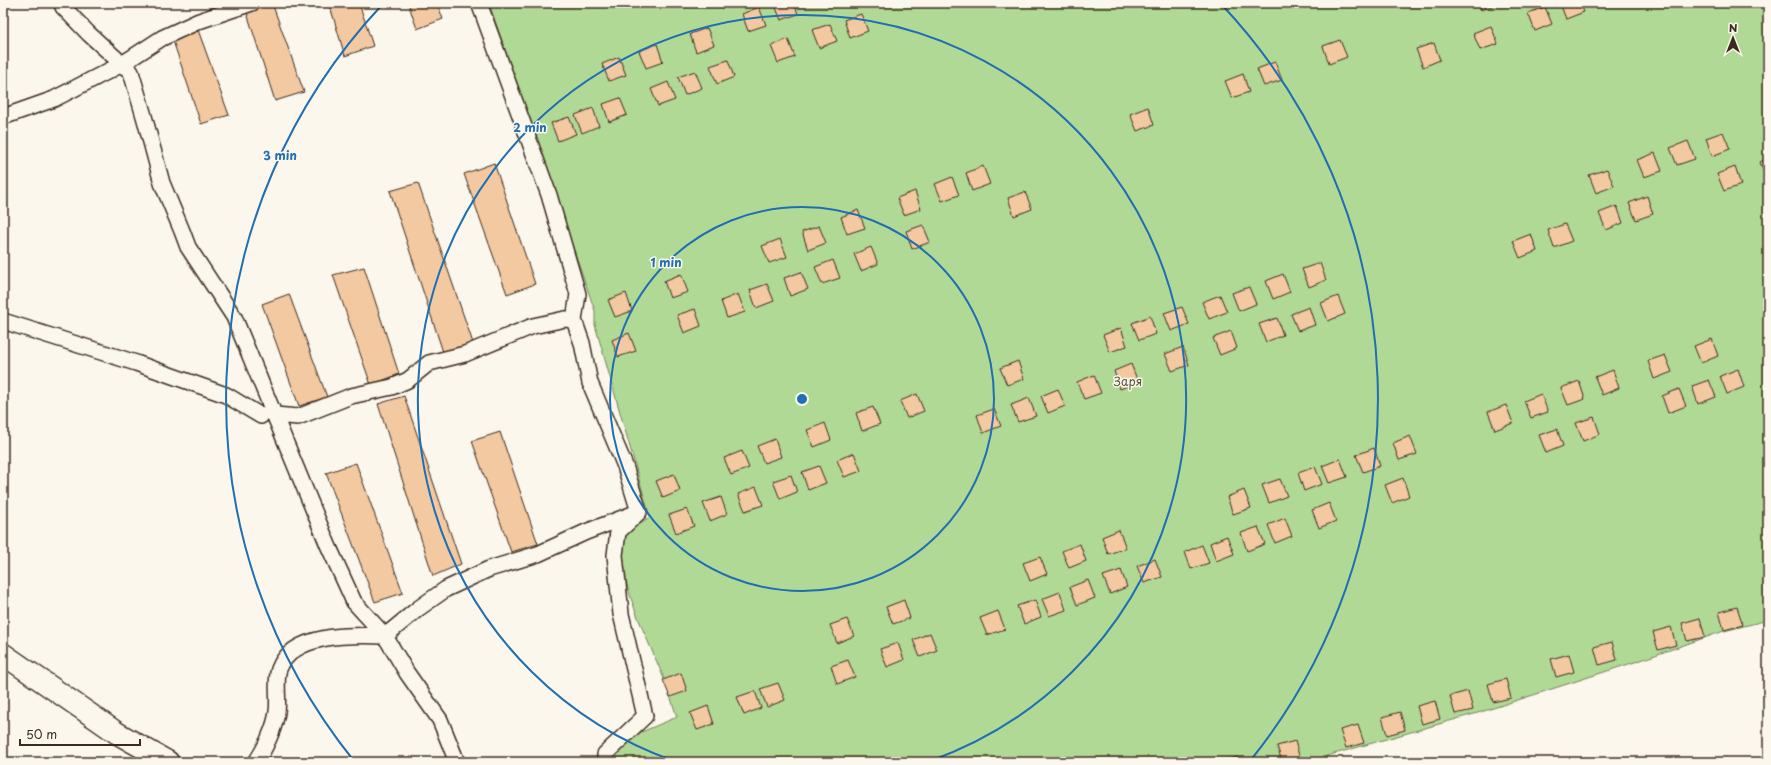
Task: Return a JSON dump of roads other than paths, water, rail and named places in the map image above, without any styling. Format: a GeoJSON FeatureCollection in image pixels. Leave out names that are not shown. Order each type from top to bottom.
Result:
{"type":"FeatureCollection","features":[{"type":"Feature","properties":{"kind":"street"},"geometry":{"type":"LineString","coordinates":[[62,3],[63,7],[89,34],[131,72],[162,182],[188,247],[234,317],[268,416],[354,602],[385,636],[407,673],[440,720],[458,762]]}},
{"type":"Feature","properties":{"kind":"street"},"geometry":{"type":"LineString","coordinates":[[3,117],[54,99],[122,64],[168,35],[199,21],[252,3]]}},
{"type":"Feature","properties":{"kind":"street"},"geometry":{"type":"LineString","coordinates":[[479,3],[549,195],[578,294],[574,320],[582,343],[590,383],[625,466],[639,512]]}},
{"type":"Feature","properties":{"kind":"street"},"geometry":{"type":"LineString","coordinates":[[3,321],[136,363],[226,395],[268,416],[298,417],[351,396],[392,387],[408,380],[429,363],[465,354],[533,326],[565,319],[574,320]]}},
{"type":"Feature","properties":{"kind":"street"},"geometry":{"type":"LineString","coordinates":[[256,762],[264,750],[277,713],[279,670],[290,652],[305,644],[344,635],[385,636],[419,608],[446,589],[489,569],[538,554],[586,532],[639,512]]}},
{"type":"Feature","properties":{"kind":"street"},"geometry":{"type":"LineString","coordinates":[[606,762],[605,754],[645,716],[621,614],[615,555],[618,532],[639,512]]}},
{"type":"Feature","properties":{"kind":"street"},"geometry":{"type":"LineString","coordinates":[[3,654],[117,732],[168,762]]}},
{"type":"Feature","properties":{"kind":"park label","name":"Заря"},"geometry":{"type":"Point","coordinates":[1128,382]}}]}
